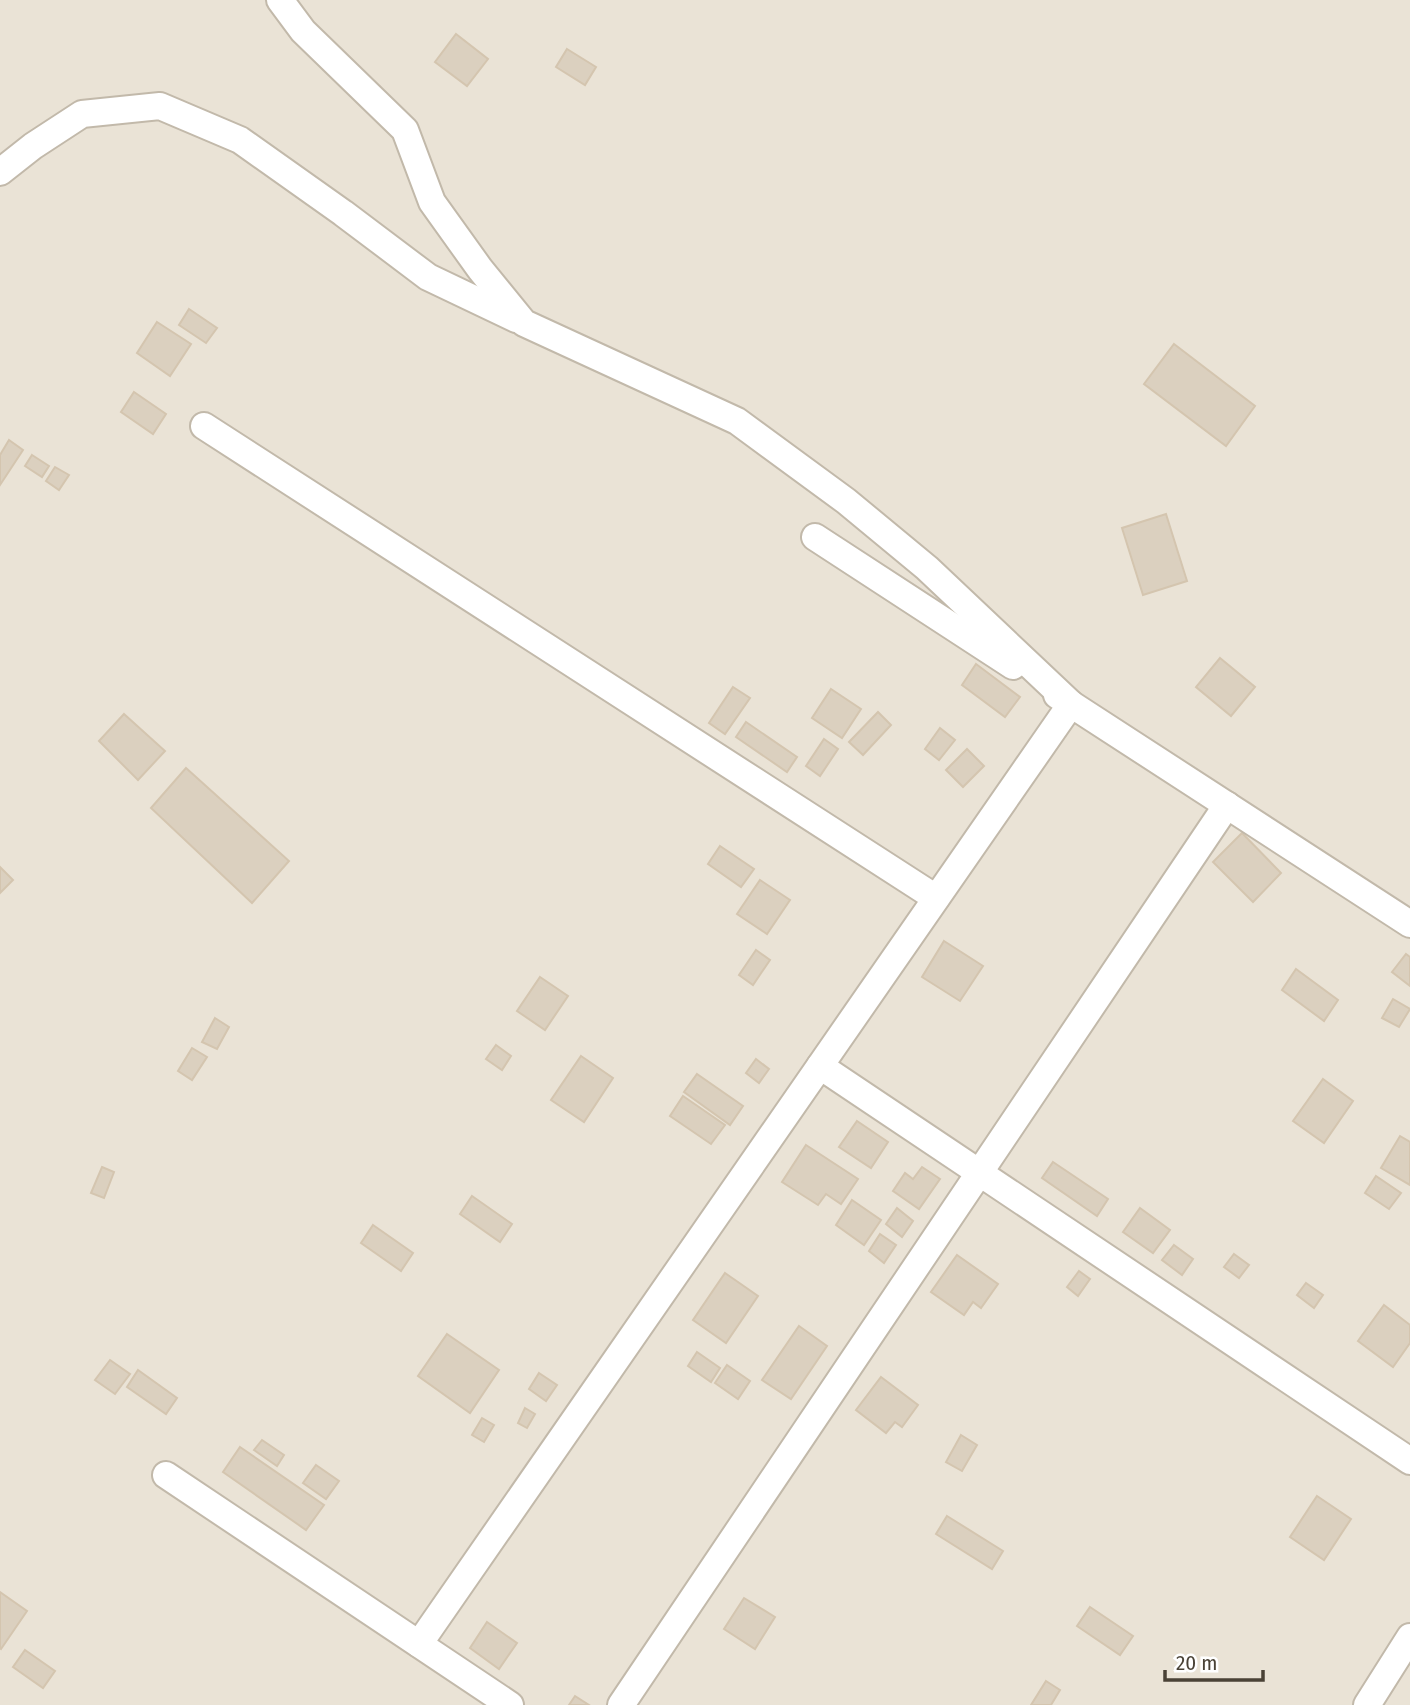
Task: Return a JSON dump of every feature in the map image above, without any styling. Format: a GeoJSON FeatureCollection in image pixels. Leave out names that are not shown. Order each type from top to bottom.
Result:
{"type":"FeatureCollection","features":[{"type":"Feature","properties":{"kind":"street"},"geometry":{"type":"LineString","coordinates":[[280,0],[303,31],[405,130],[432,202],[480,269],[524,323]]}},
{"type":"Feature","properties":{"kind":"street"},"geometry":{"type":"LineString","coordinates":[[0,172],[33,146],[82,114],[160,106],[240,140],[428,276],[737,421],[846,501],[927,568],[1071,704]]}},
{"type":"Feature","properties":{"kind":"street"},"geometry":{"type":"LineString","coordinates":[[204,426],[936,898]]}},
{"type":"Feature","properties":{"kind":"street"},"geometry":{"type":"LineString","coordinates":[[815,537],[1410,924]]}},
{"type":"Feature","properties":{"kind":"street"},"geometry":{"type":"LineString","coordinates":[[419,1644],[1071,704]]}},
{"type":"Feature","properties":{"kind":"street"},"geometry":{"type":"LineString","coordinates":[[621,1705],[1227,805]]}},
{"type":"Feature","properties":{"kind":"street"},"geometry":{"type":"LineString","coordinates":[[820,1066],[1410,1461]]}},
{"type":"Feature","properties":{"kind":"street"},"geometry":{"type":"LineString","coordinates":[[166,1475],[510,1705]]}},
{"type":"Feature","properties":{"kind":"street"},"geometry":{"type":"LineString","coordinates":[[1367,1705],[1410,1637]]}},
{"type":"Feature","properties":{"kind":"shaded area"},"geometry":{"type":"Polygon","coordinates":[[[0,0],[1410,0],[1410,1705],[0,1705],[0,0]]]}},
{"type":"Feature","properties":{"kind":"building"},"geometry":{"type":"Polygon","coordinates":[[[456,34],[488,59],[467,86],[435,62],[456,34]]]}},
{"type":"Feature","properties":{"kind":"building"},"geometry":{"type":"Polygon","coordinates":[[[567,49],[596,67],[585,85],[556,67],[567,49]]]}},
{"type":"Feature","properties":{"kind":"building"},"geometry":{"type":"Polygon","coordinates":[[[189,309],[217,328],[206,343],[179,325],[189,309]]]}},
{"type":"Feature","properties":{"kind":"building"},"geometry":{"type":"Polygon","coordinates":[[[157,322],[191,344],[170,376],[137,353],[157,322]]]}},
{"type":"Feature","properties":{"kind":"building"},"geometry":{"type":"Polygon","coordinates":[[[1174,344],[1255,406],[1226,446],[1144,384],[1174,344]]]}},
{"type":"Feature","properties":{"kind":"building"},"geometry":{"type":"Polygon","coordinates":[[[134,392],[166,414],[153,434],[121,412],[134,392]]]}},
{"type":"Feature","properties":{"kind":"building"},"geometry":{"type":"Polygon","coordinates":[[[9,440],[23,450],[0,485],[0,455],[9,440]]]}},
{"type":"Feature","properties":{"kind":"building"},"geometry":{"type":"Polygon","coordinates":[[[32,455],[49,466],[42,477],[25,466],[32,455]]]}},
{"type":"Feature","properties":{"kind":"building"},"geometry":{"type":"Polygon","coordinates":[[[55,467],[69,475],[59,490],[46,481],[55,467]]]}},
{"type":"Feature","properties":{"kind":"building"},"geometry":{"type":"Polygon","coordinates":[[[1166,514],[1187,581],[1143,595],[1122,528],[1166,514]]]}},
{"type":"Feature","properties":{"kind":"building"},"geometry":{"type":"Polygon","coordinates":[[[1220,658],[1255,687],[1231,716],[1196,687],[1220,658]]]}},
{"type":"Feature","properties":{"kind":"building"},"geometry":{"type":"Polygon","coordinates":[[[976,664],[1020,697],[1005,717],[962,685],[976,664]]]}},
{"type":"Feature","properties":{"kind":"building"},"geometry":{"type":"Polygon","coordinates":[[[733,687],[750,698],[725,734],[709,723],[733,687]]]}},
{"type":"Feature","properties":{"kind":"building"},"geometry":{"type":"Polygon","coordinates":[[[831,689],[861,709],[842,738],[812,718],[831,689]]]}},
{"type":"Feature","properties":{"kind":"building"},"geometry":{"type":"Polygon","coordinates":[[[878,712],[891,725],[863,755],[849,742],[878,712]]]}},
{"type":"Feature","properties":{"kind":"building"},"geometry":{"type":"Polygon","coordinates":[[[124,714],[165,751],[138,780],[99,741],[124,714]]]}},
{"type":"Feature","properties":{"kind":"building"},"geometry":{"type":"Polygon","coordinates":[[[746,722],[797,757],[787,772],[736,737],[746,722]]]}},
{"type":"Feature","properties":{"kind":"building"},"geometry":{"type":"Polygon","coordinates":[[[940,728],[955,740],[939,760],[925,749],[940,728]]]}},
{"type":"Feature","properties":{"kind":"building"},"geometry":{"type":"Polygon","coordinates":[[[824,739],[838,749],[820,776],[806,766],[824,739]]]}},
{"type":"Feature","properties":{"kind":"building"},"geometry":{"type":"Polygon","coordinates":[[[967,749],[984,766],[963,787],[946,770],[967,749]]]}},
{"type":"Feature","properties":{"kind":"building"},"geometry":{"type":"Polygon","coordinates":[[[186,768],[289,861],[252,903],[151,808],[186,768]]]}},
{"type":"Feature","properties":{"kind":"building"},"geometry":{"type":"Polygon","coordinates":[[[1242,833],[1281,873],[1253,902],[1213,862],[1242,833]]]}},
{"type":"Feature","properties":{"kind":"building"},"geometry":{"type":"Polygon","coordinates":[[[720,846],[754,869],[741,887],[708,864],[720,846]]]}},
{"type":"Feature","properties":{"kind":"building"},"geometry":{"type":"Polygon","coordinates":[[[0,867],[13,880],[0,893],[0,867]]]}},
{"type":"Feature","properties":{"kind":"building"},"geometry":{"type":"Polygon","coordinates":[[[760,880],[790,900],[767,934],[737,914],[760,880]]]}},
{"type":"Feature","properties":{"kind":"building"},"geometry":{"type":"Polygon","coordinates":[[[944,941],[983,966],[960,1001],[922,977],[944,941]]]}},
{"type":"Feature","properties":{"kind":"building"},"geometry":{"type":"Polygon","coordinates":[[[756,950],[770,960],[753,985],[739,975],[756,950]]]}},
{"type":"Feature","properties":{"kind":"building"},"geometry":{"type":"Polygon","coordinates":[[[1406,954],[1410,957],[1410,986],[1392,972],[1406,954]]]}},
{"type":"Feature","properties":{"kind":"building"},"geometry":{"type":"Polygon","coordinates":[[[1296,969],[1338,1000],[1324,1021],[1282,990],[1296,969]]]}},
{"type":"Feature","properties":{"kind":"building"},"geometry":{"type":"Polygon","coordinates":[[[540,977],[568,996],[545,1030],[517,1011],[540,977]]]}},
{"type":"Feature","properties":{"kind":"building"},"geometry":{"type":"Polygon","coordinates":[[[1393,999],[1410,1009],[1399,1027],[1382,1018],[1393,999]]]}},
{"type":"Feature","properties":{"kind":"building"},"geometry":{"type":"Polygon","coordinates":[[[215,1018],[229,1027],[217,1049],[202,1042],[215,1018]]]}},
{"type":"Feature","properties":{"kind":"building"},"geometry":{"type":"Polygon","coordinates":[[[496,1045],[511,1056],[502,1070],[486,1059],[496,1045]]]}},
{"type":"Feature","properties":{"kind":"building"},"geometry":{"type":"Polygon","coordinates":[[[192,1048],[207,1057],[192,1080],[178,1071],[192,1048]]]}},
{"type":"Feature","properties":{"kind":"building"},"geometry":{"type":"Polygon","coordinates":[[[581,1056],[613,1078],[584,1122],[551,1100],[581,1056]]]}},
{"type":"Feature","properties":{"kind":"building"},"geometry":{"type":"Polygon","coordinates":[[[756,1059],[769,1069],[759,1083],[746,1073],[756,1059]]]}},
{"type":"Feature","properties":{"kind":"building"},"geometry":{"type":"Polygon","coordinates":[[[697,1074],[743,1106],[730,1125],[684,1092],[697,1074]]]}},
{"type":"Feature","properties":{"kind":"building"},"geometry":{"type":"Polygon","coordinates":[[[1323,1079],[1353,1101],[1324,1143],[1293,1121],[1323,1079]]]}},
{"type":"Feature","properties":{"kind":"building"},"geometry":{"type":"Polygon","coordinates":[[[683,1096],[725,1125],[711,1144],[670,1116],[683,1096]]]}},
{"type":"Feature","properties":{"kind":"building"},"geometry":{"type":"Polygon","coordinates":[[[857,1121],[888,1142],[871,1168],[839,1147],[857,1121]]]}},
{"type":"Feature","properties":{"kind":"building"},"geometry":{"type":"Polygon","coordinates":[[[1400,1136],[1410,1142],[1410,1185],[1381,1168],[1400,1136]]]}},
{"type":"Feature","properties":{"kind":"building"},"geometry":{"type":"Polygon","coordinates":[[[806,1145],[858,1179],[841,1204],[826,1194],[818,1205],[782,1182],[806,1145]]]}},
{"type":"Feature","properties":{"kind":"building"},"geometry":{"type":"Polygon","coordinates":[[[1053,1162],[1108,1199],[1097,1216],[1042,1178],[1053,1162]]]}},
{"type":"Feature","properties":{"kind":"building"},"geometry":{"type":"Polygon","coordinates":[[[102,1167],[114,1172],[104,1198],[91,1193],[102,1167]]]}},
{"type":"Feature","properties":{"kind":"building"},"geometry":{"type":"Polygon","coordinates":[[[922,1167],[940,1179],[919,1209],[893,1191],[905,1173],[913,1179],[922,1167]]]}},
{"type":"Feature","properties":{"kind":"building"},"geometry":{"type":"Polygon","coordinates":[[[1376,1176],[1401,1193],[1389,1209],[1365,1193],[1376,1176]]]}},
{"type":"Feature","properties":{"kind":"building"},"geometry":{"type":"Polygon","coordinates":[[[472,1196],[512,1224],[500,1242],[460,1214],[472,1196]]]}},
{"type":"Feature","properties":{"kind":"building"},"geometry":{"type":"Polygon","coordinates":[[[852,1200],[881,1220],[864,1245],[836,1225],[852,1200]]]}},
{"type":"Feature","properties":{"kind":"building"},"geometry":{"type":"Polygon","coordinates":[[[897,1208],[913,1221],[902,1237],[886,1224],[897,1208]]]}},
{"type":"Feature","properties":{"kind":"building"},"geometry":{"type":"Polygon","coordinates":[[[1140,1208],[1170,1230],[1153,1253],[1123,1232],[1140,1208]]]}},
{"type":"Feature","properties":{"kind":"building"},"geometry":{"type":"Polygon","coordinates":[[[373,1225],[413,1253],[401,1271],[361,1243],[373,1225]]]}},
{"type":"Feature","properties":{"kind":"building"},"geometry":{"type":"Polygon","coordinates":[[[880,1234],[896,1245],[884,1263],[869,1251],[880,1234]]]}},
{"type":"Feature","properties":{"kind":"building"},"geometry":{"type":"Polygon","coordinates":[[[1174,1245],[1193,1259],[1182,1275],[1162,1260],[1174,1245]]]}},
{"type":"Feature","properties":{"kind":"building"},"geometry":{"type":"Polygon","coordinates":[[[1234,1254],[1249,1265],[1239,1278],[1224,1267],[1234,1254]]]}},
{"type":"Feature","properties":{"kind":"building"},"geometry":{"type":"Polygon","coordinates":[[[957,1255],[998,1284],[981,1308],[973,1302],[964,1315],[931,1292],[957,1255]]]}},
{"type":"Feature","properties":{"kind":"building"},"geometry":{"type":"Polygon","coordinates":[[[1079,1271],[1090,1279],[1078,1296],[1067,1287],[1079,1271]]]}},
{"type":"Feature","properties":{"kind":"building"},"geometry":{"type":"Polygon","coordinates":[[[725,1273],[758,1296],[726,1343],[693,1320],[725,1273]]]}},
{"type":"Feature","properties":{"kind":"building"},"geometry":{"type":"Polygon","coordinates":[[[1306,1283],[1323,1295],[1314,1308],[1297,1295],[1306,1283]]]}},
{"type":"Feature","properties":{"kind":"building"},"geometry":{"type":"Polygon","coordinates":[[[1384,1305],[1410,1325],[1410,1343],[1393,1367],[1358,1341],[1384,1305]]]}},
{"type":"Feature","properties":{"kind":"building"},"geometry":{"type":"Polygon","coordinates":[[[799,1326],[827,1346],[791,1399],[762,1380],[799,1326]]]}},
{"type":"Feature","properties":{"kind":"building"},"geometry":{"type":"Polygon","coordinates":[[[447,1334],[499,1370],[470,1413],[418,1376],[447,1334]]]}},
{"type":"Feature","properties":{"kind":"building"},"geometry":{"type":"Polygon","coordinates":[[[697,1352],[720,1368],[711,1382],[688,1366],[697,1352]]]}},
{"type":"Feature","properties":{"kind":"building"},"geometry":{"type":"Polygon","coordinates":[[[110,1360],[130,1374],[115,1394],[95,1380],[110,1360]]]}},
{"type":"Feature","properties":{"kind":"building"},"geometry":{"type":"Polygon","coordinates":[[[727,1365],[750,1381],[738,1399],[715,1383],[727,1365]]]}},
{"type":"Feature","properties":{"kind":"building"},"geometry":{"type":"Polygon","coordinates":[[[138,1370],[177,1398],[166,1414],[127,1387],[138,1370]]]}},
{"type":"Feature","properties":{"kind":"building"},"geometry":{"type":"Polygon","coordinates":[[[539,1373],[557,1385],[546,1401],[529,1389],[539,1373]]]}},
{"type":"Feature","properties":{"kind":"building"},"geometry":{"type":"Polygon","coordinates":[[[881,1377],[918,1405],[902,1427],[895,1422],[886,1433],[856,1410],[881,1377]]]}},
{"type":"Feature","properties":{"kind":"building"},"geometry":{"type":"Polygon","coordinates":[[[525,1408],[535,1414],[527,1428],[518,1423],[525,1408]]]}},
{"type":"Feature","properties":{"kind":"building"},"geometry":{"type":"Polygon","coordinates":[[[482,1418],[494,1425],[484,1442],[472,1435],[482,1418]]]}},
{"type":"Feature","properties":{"kind":"building"},"geometry":{"type":"Polygon","coordinates":[[[961,1435],[977,1445],[962,1471],[946,1462],[961,1435]]]}},
{"type":"Feature","properties":{"kind":"building"},"geometry":{"type":"Polygon","coordinates":[[[262,1440],[284,1455],[277,1466],[254,1450],[262,1440]]]}},
{"type":"Feature","properties":{"kind":"building"},"geometry":{"type":"Polygon","coordinates":[[[240,1447],[324,1505],[306,1530],[223,1472],[240,1447]]]}},
{"type":"Feature","properties":{"kind":"building"},"geometry":{"type":"Polygon","coordinates":[[[316,1465],[339,1481],[326,1499],[303,1483],[316,1465]]]}},
{"type":"Feature","properties":{"kind":"building"},"geometry":{"type":"Polygon","coordinates":[[[1317,1496],[1351,1519],[1324,1560],[1290,1537],[1317,1496]]]}},
{"type":"Feature","properties":{"kind":"building"},"geometry":{"type":"Polygon","coordinates":[[[947,1516],[1003,1551],[992,1569],[936,1534],[947,1516]]]}},
{"type":"Feature","properties":{"kind":"building"},"geometry":{"type":"Polygon","coordinates":[[[0,1592],[27,1611],[1,1649],[0,1648],[0,1592]]]}},
{"type":"Feature","properties":{"kind":"building"},"geometry":{"type":"Polygon","coordinates":[[[744,1598],[775,1617],[755,1649],[724,1629],[744,1598]]]}},
{"type":"Feature","properties":{"kind":"building"},"geometry":{"type":"Polygon","coordinates":[[[1090,1607],[1133,1636],[1120,1655],[1077,1626],[1090,1607]]]}},
{"type":"Feature","properties":{"kind":"building"},"geometry":{"type":"Polygon","coordinates":[[[487,1622],[517,1643],[499,1669],[470,1648],[487,1622]]]}},
{"type":"Feature","properties":{"kind":"building"},"geometry":{"type":"Polygon","coordinates":[[[25,1650],[55,1671],[43,1688],[13,1667],[25,1650]]]}},
{"type":"Feature","properties":{"kind":"building"},"geometry":{"type":"Polygon","coordinates":[[[1046,1681],[1060,1690],[1051,1705],[1031,1705],[1046,1681]]]}},
{"type":"Feature","properties":{"kind":"building"},"geometry":{"type":"Polygon","coordinates":[[[575,1696],[589,1705],[569,1705],[575,1696]]]}}]}
